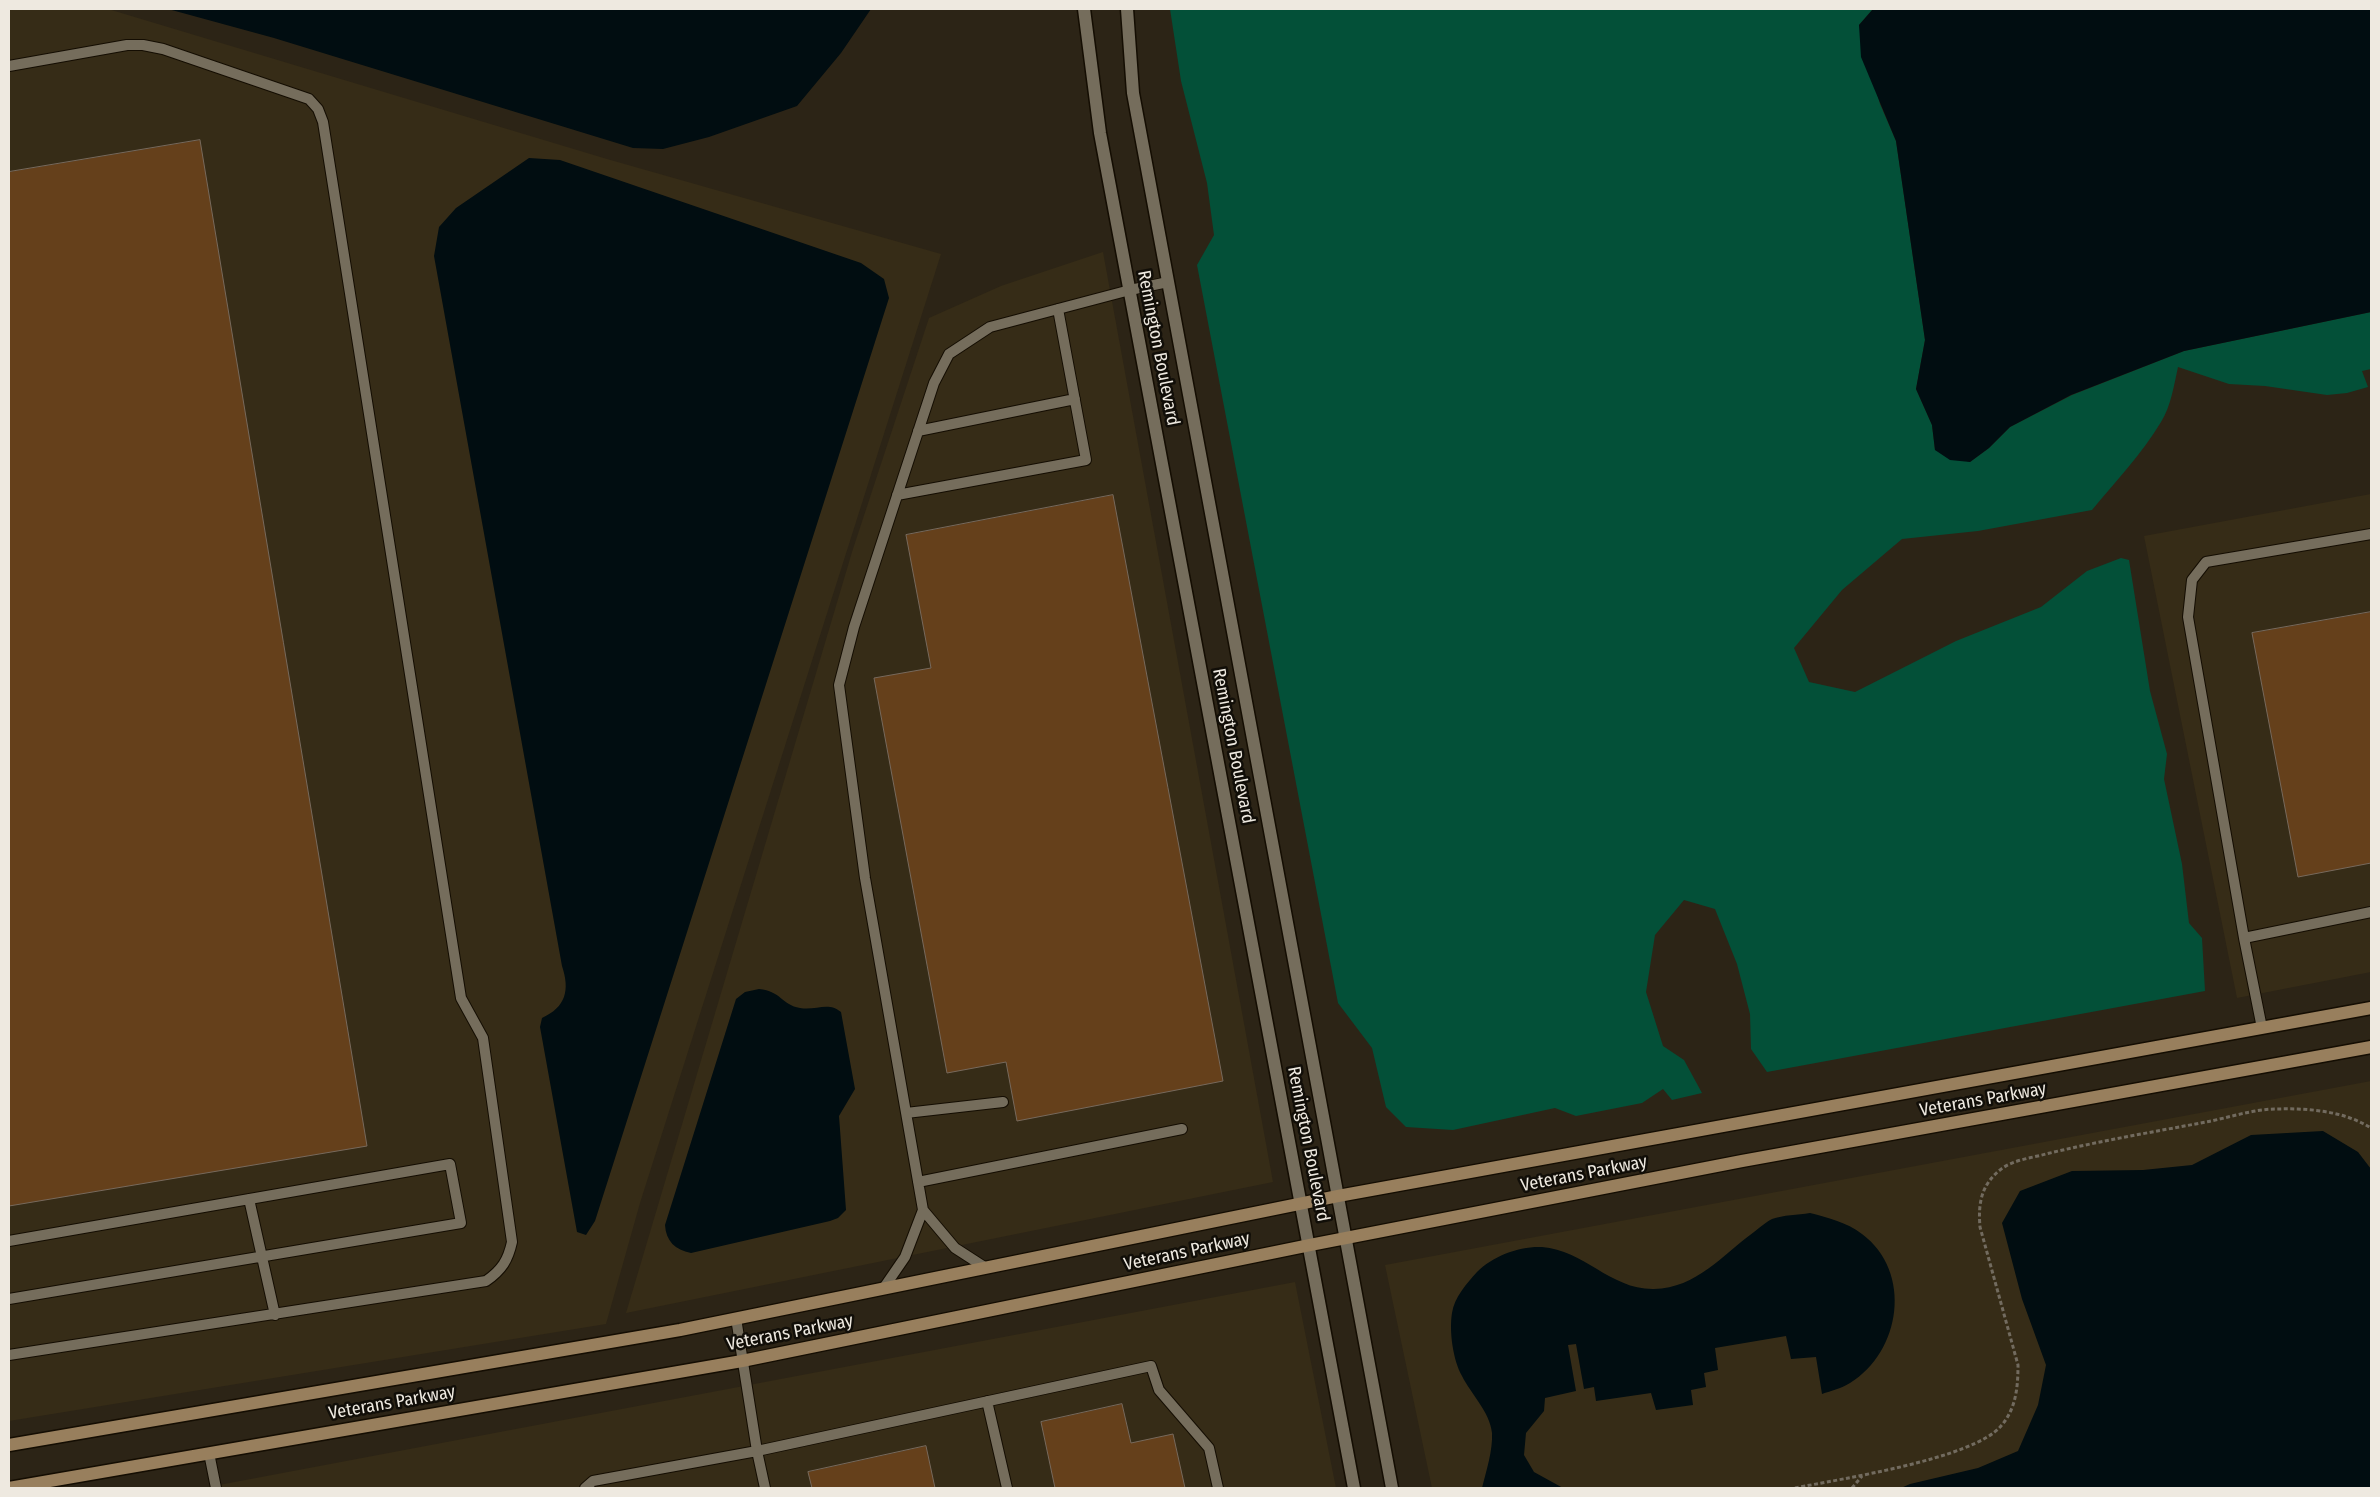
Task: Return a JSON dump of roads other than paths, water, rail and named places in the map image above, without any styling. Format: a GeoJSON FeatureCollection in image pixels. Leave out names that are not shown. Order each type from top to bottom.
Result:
{"type":"FeatureCollection","features":[{"type":"Feature","properties":{"kind":"main road","name":"Veterans Parkway"},"geometry":{"type":"LineString","coordinates":[[9,1445],[660,1333],[1338,1196],[2371,1008]]}},
{"type":"Feature","properties":{"kind":"main road","name":"Veterans Parkway"},"geometry":{"type":"LineString","coordinates":[[9,1488],[742,1361],[1310,1245],[1742,1161],[2371,1047]]}},
{"type":"Feature","properties":{"kind":"street","name":"Remington Boulevard"},"geometry":{"type":"LineString","coordinates":[[1084,9],[1100,133],[1310,1245],[1354,1488]]}},
{"type":"Feature","properties":{"kind":"street","name":"Remington Boulevard"},"geometry":{"type":"LineString","coordinates":[[1127,9],[1133,93],[1392,1488]]}},
{"type":"Feature","properties":{"kind":"lane"},"geometry":{"type":"LineString","coordinates":[[9,66],[127,45],[143,45],[163,49],[309,99],[318,109],[323,122],[461,998],[483,1038],[512,1242],[509,1255],[500,1271],[486,1281],[9,1355]]}},
{"type":"Feature","properties":{"kind":"lane"},"geometry":{"type":"LineString","coordinates":[[986,1268],[955,1248],[924,1210],[865,878],[839,685],[854,627],[918,431],[934,383],[949,354],[990,327],[1130,290],[1168,282]]}},
{"type":"Feature","properties":{"kind":"lane"},"geometry":{"type":"LineString","coordinates":[[897,495],[1086,460],[1058,309]]}},
{"type":"Feature","properties":{"kind":"lane"},"geometry":{"type":"LineString","coordinates":[[918,431],[1075,399]]}},
{"type":"Feature","properties":{"kind":"lane"},"geometry":{"type":"LineString","coordinates":[[2262,1028],[2244,938],[2188,617],[2192,580],[2206,562],[2371,534]]}},
{"type":"Feature","properties":{"kind":"lane"},"geometry":{"type":"LineString","coordinates":[[2244,938],[2371,912]]}},
{"type":"Feature","properties":{"kind":"lane"},"geometry":{"type":"LineString","coordinates":[[906,1113],[1003,1102]]}},
{"type":"Feature","properties":{"kind":"lane"},"geometry":{"type":"LineString","coordinates":[[918,1182],[1182,1129]]}},
{"type":"Feature","properties":{"kind":"lane"},"geometry":{"type":"LineString","coordinates":[[9,1241],[450,1164],[461,1223],[9,1300]]}},
{"type":"Feature","properties":{"kind":"lane"},"geometry":{"type":"LineString","coordinates":[[249,1199],[275,1315]]}},
{"type":"Feature","properties":{"kind":"lane"},"geometry":{"type":"LineString","coordinates":[[883,1289],[905,1257],[924,1210]]}},
{"type":"Feature","properties":{"kind":"lane"},"geometry":{"type":"LineString","coordinates":[[736,1318],[757,1451],[765,1488]]}},
{"type":"Feature","properties":{"kind":"lane"},"geometry":{"type":"LineString","coordinates":[[584,1488],[593,1481],[757,1451],[1151,1366],[1159,1390],[1208,1448],[1218,1488]]}},
{"type":"Feature","properties":{"kind":"lane"},"geometry":{"type":"LineString","coordinates":[[987,1401],[1007,1488]]}},
{"type":"Feature","properties":{"kind":"lane"},"geometry":{"type":"LineString","coordinates":[[209,1453],[216,1488]]}}]}
